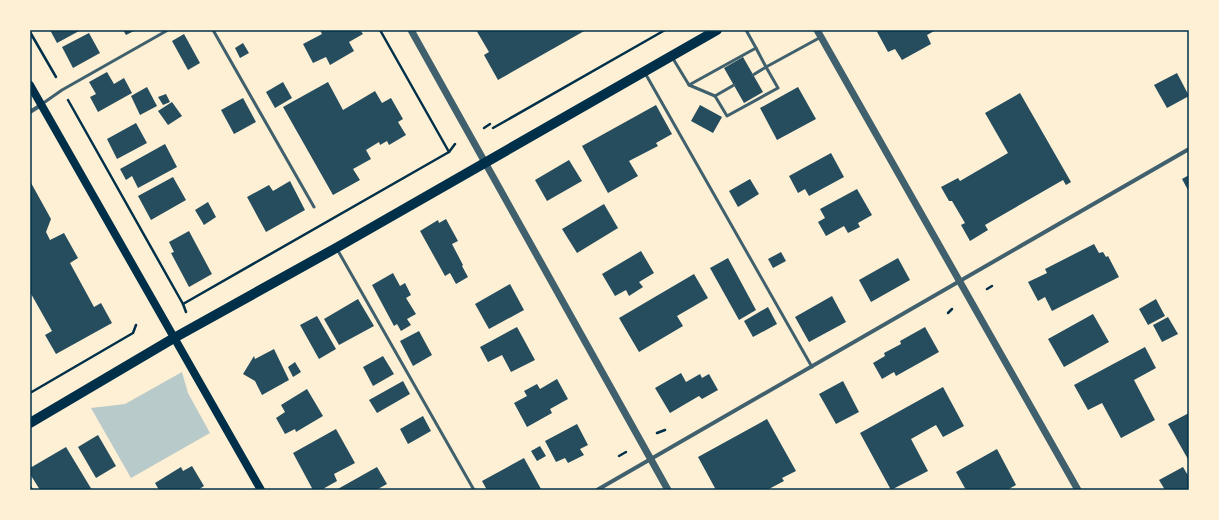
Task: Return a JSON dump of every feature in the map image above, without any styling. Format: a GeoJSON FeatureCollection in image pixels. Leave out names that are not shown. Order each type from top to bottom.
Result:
{"type":"FeatureCollection","features":[{"type":"Feature","properties":{"kind":"main road"},"geometry":{"type":"LineString","coordinates":[[30,423],[174,338],[336,248],[717,30]]}},
{"type":"Feature","properties":{"kind":"main road"},"geometry":{"type":"LineString","coordinates":[[30,85],[261,490]]}},
{"type":"Feature","properties":{"kind":"street"},"geometry":{"type":"LineString","coordinates":[[411,30],[668,490]]}},
{"type":"Feature","properties":{"kind":"street"},"geometry":{"type":"LineString","coordinates":[[817,30],[1078,490]]}},
{"type":"Feature","properties":{"kind":"street"},"geometry":{"type":"LineString","coordinates":[[30,112],[41,105]]}},
{"type":"Feature","properties":{"kind":"street"},"geometry":{"type":"LineString","coordinates":[[597,490],[1189,149]]}},
{"type":"Feature","properties":{"kind":"lane"},"geometry":{"type":"LineString","coordinates":[[41,105],[62,90],[168,30]]}},
{"type":"Feature","properties":{"kind":"lane"},"geometry":{"type":"LineString","coordinates":[[213,30],[314,207]]}},
{"type":"Feature","properties":{"kind":"lane"},"geometry":{"type":"LineString","coordinates":[[671,56],[689,85],[715,96],[727,116],[778,88],[746,30]]}},
{"type":"Feature","properties":{"kind":"lane"},"geometry":{"type":"LineString","coordinates":[[753,75],[821,37]]}},
{"type":"Feature","properties":{"kind":"lane"},"geometry":{"type":"LineString","coordinates":[[689,85],[756,48]]}},
{"type":"Feature","properties":{"kind":"lane"},"geometry":{"type":"LineString","coordinates":[[644,71],[812,367]]}},
{"type":"Feature","properties":{"kind":"lane"},"geometry":{"type":"LineString","coordinates":[[715,96],[734,85]]}},
{"type":"Feature","properties":{"kind":"lane"},"geometry":{"type":"LineString","coordinates":[[336,248],[474,490]]}},
{"type":"Feature","properties":{"kind":"path"},"geometry":{"type":"LineString","coordinates":[[380,30],[449,152]]}},
{"type":"Feature","properties":{"kind":"path"},"geometry":{"type":"LineString","coordinates":[[493,128],[665,30]]}},
{"type":"Feature","properties":{"kind":"path"},"geometry":{"type":"LineString","coordinates":[[30,32],[56,77]]}},
{"type":"Feature","properties":{"kind":"path"},"geometry":{"type":"LineString","coordinates":[[64,93],[183,304],[186,312]]}},
{"type":"Feature","properties":{"kind":"path"},"geometry":{"type":"LineString","coordinates":[[484,128],[490,124]]}},
{"type":"Feature","properties":{"kind":"path"},"geometry":{"type":"LineString","coordinates":[[183,304],[449,152],[455,144]]}},
{"type":"Feature","properties":{"kind":"path"},"geometry":{"type":"LineString","coordinates":[[988,289],[992,286]]}},
{"type":"Feature","properties":{"kind":"path"},"geometry":{"type":"LineString","coordinates":[[948,313],[952,309]]}},
{"type":"Feature","properties":{"kind":"path"},"geometry":{"type":"LineString","coordinates":[[30,393],[133,333],[136,325]]}},
{"type":"Feature","properties":{"kind":"path"},"geometry":{"type":"LineString","coordinates":[[657,433],[665,430]]}},
{"type":"Feature","properties":{"kind":"path"},"geometry":{"type":"LineString","coordinates":[[619,456],[626,452]]}},
{"type":"Feature","properties":{"kind":"shaded area"},"geometry":{"type":"Polygon","coordinates":[[[182,372],[188,393],[210,433],[131,478],[91,408],[125,404],[182,372]]]}},
{"type":"Feature","properties":{"kind":"building"},"geometry":{"type":"Polygon","coordinates":[[[50,30],[81,30],[57,43],[50,30]]]}},
{"type":"Feature","properties":{"kind":"building"},"geometry":{"type":"Polygon","coordinates":[[[123,30],[136,30],[126,35],[123,30]]]}},
{"type":"Feature","properties":{"kind":"building"},"geometry":{"type":"Polygon","coordinates":[[[320,30],[360,30],[363,34],[349,42],[354,51],[330,65],[326,57],[313,63],[303,44],[322,34],[320,30]]]}},
{"type":"Feature","properties":{"kind":"building"},"geometry":{"type":"Polygon","coordinates":[[[476,30],[586,30],[498,80],[484,55],[489,52],[476,30]]]}},
{"type":"Feature","properties":{"kind":"building"},"geometry":{"type":"Polygon","coordinates":[[[876,30],[936,30],[927,35],[931,44],[902,60],[895,49],[888,52],[876,30]]]}},
{"type":"Feature","properties":{"kind":"building"},"geometry":{"type":"Polygon","coordinates":[[[89,33],[100,53],[73,68],[62,47],[89,33]]]}},
{"type":"Feature","properties":{"kind":"building"},"geometry":{"type":"Polygon","coordinates":[[[184,34],[200,63],[188,70],[172,41],[184,34]]]}},
{"type":"Feature","properties":{"kind":"building"},"geometry":{"type":"Polygon","coordinates":[[[243,43],[249,53],[240,58],[235,48],[243,43]]]}},
{"type":"Feature","properties":{"kind":"building"},"geometry":{"type":"Polygon","coordinates":[[[743,57],[763,92],[744,103],[724,68],[743,57]]]}},
{"type":"Feature","properties":{"kind":"building"},"geometry":{"type":"Polygon","coordinates":[[[107,72],[114,84],[124,78],[132,93],[98,112],[90,97],[96,94],[89,82],[107,72]]]}},
{"type":"Feature","properties":{"kind":"building"},"geometry":{"type":"Polygon","coordinates":[[[1177,73],[1189,96],[1167,108],[1154,85],[1177,73]]]}},
{"type":"Feature","properties":{"kind":"building"},"geometry":{"type":"Polygon","coordinates":[[[283,82],[292,98],[275,108],[266,92],[283,82]]]}},
{"type":"Feature","properties":{"kind":"building"},"geometry":{"type":"Polygon","coordinates":[[[328,82],[343,110],[375,91],[382,103],[391,98],[403,119],[398,122],[406,135],[389,145],[387,141],[380,145],[379,142],[366,150],[371,159],[353,169],[360,180],[333,195],[283,107],[328,82]]]}},
{"type":"Feature","properties":{"kind":"building"},"geometry":{"type":"Polygon","coordinates":[[[147,87],[157,106],[140,115],[131,96],[147,87]]]}},
{"type":"Feature","properties":{"kind":"building"},"geometry":{"type":"Polygon","coordinates":[[[798,87],[816,119],[777,140],[760,108],[798,87]]]}},
{"type":"Feature","properties":{"kind":"building"},"geometry":{"type":"Polygon","coordinates":[[[1020,93],[1071,182],[1066,185],[1063,180],[985,225],[988,230],[970,241],[961,225],[965,223],[952,201],[949,201],[941,187],[958,178],[960,181],[1008,153],[985,113],[1020,93]]]}},
{"type":"Feature","properties":{"kind":"building"},"geometry":{"type":"Polygon","coordinates":[[[166,94],[170,102],[163,105],[158,97],[166,94]]]}},
{"type":"Feature","properties":{"kind":"building"},"geometry":{"type":"Polygon","coordinates":[[[243,98],[256,122],[234,134],[221,110],[243,98]]]}},
{"type":"Feature","properties":{"kind":"building"},"geometry":{"type":"Polygon","coordinates":[[[172,102],[182,116],[168,125],[158,111],[172,102]]]}},
{"type":"Feature","properties":{"kind":"building"},"geometry":{"type":"Polygon","coordinates":[[[656,105],[672,134],[656,143],[658,146],[629,161],[638,176],[608,193],[582,146],[656,105]]]}},
{"type":"Feature","properties":{"kind":"building"},"geometry":{"type":"Polygon","coordinates":[[[700,105],[722,117],[713,133],[691,121],[700,105]]]}},
{"type":"Feature","properties":{"kind":"building"},"geometry":{"type":"Polygon","coordinates":[[[136,123],[147,143],[117,159],[107,139],[136,123]]]}},
{"type":"Feature","properties":{"kind":"building"},"geometry":{"type":"Polygon","coordinates":[[[165,144],[177,167],[138,188],[132,176],[126,180],[120,169],[165,144]]]}},
{"type":"Feature","properties":{"kind":"building"},"geometry":{"type":"Polygon","coordinates":[[[831,153],[844,177],[809,196],[805,189],[798,193],[789,176],[831,153]]]}},
{"type":"Feature","properties":{"kind":"building"},"geometry":{"type":"Polygon","coordinates":[[[569,160],[582,181],[547,201],[535,180],[569,160]]]}},
{"type":"Feature","properties":{"kind":"building"},"geometry":{"type":"Polygon","coordinates":[[[1189,175],[1189,192],[1182,179],[1189,175]]]}},
{"type":"Feature","properties":{"kind":"building"},"geometry":{"type":"Polygon","coordinates":[[[173,177],[186,200],[151,220],[138,196],[173,177]]]}},
{"type":"Feature","properties":{"kind":"building"},"geometry":{"type":"Polygon","coordinates":[[[750,179],[759,194],[738,207],[729,191],[750,179]]]}},
{"type":"Feature","properties":{"kind":"building"},"geometry":{"type":"Polygon","coordinates":[[[30,181],[51,219],[46,232],[50,240],[64,233],[78,258],[70,263],[94,307],[101,303],[112,323],[56,354],[45,335],[52,331],[30,292],[30,181]]]}},
{"type":"Feature","properties":{"kind":"building"},"geometry":{"type":"Polygon","coordinates":[[[290,181],[305,210],[266,232],[247,197],[269,185],[273,191],[290,181]]]}},
{"type":"Feature","properties":{"kind":"building"},"geometry":{"type":"Polygon","coordinates":[[[857,189],[872,215],[858,223],[860,227],[848,233],[844,226],[826,236],[818,222],[825,218],[820,209],[857,189]]]}},
{"type":"Feature","properties":{"kind":"building"},"geometry":{"type":"Polygon","coordinates":[[[208,202],[216,217],[204,225],[195,210],[208,202]]]}},
{"type":"Feature","properties":{"kind":"building"},"geometry":{"type":"Polygon","coordinates":[[[604,204],[618,228],[577,253],[562,229],[604,204]]]}},
{"type":"Feature","properties":{"kind":"building"},"geometry":{"type":"Polygon","coordinates":[[[446,219],[458,241],[452,244],[468,277],[456,284],[450,273],[445,276],[420,231],[438,220],[439,223],[446,219]]]}},
{"type":"Feature","properties":{"kind":"building"},"geometry":{"type":"Polygon","coordinates":[[[189,231],[212,274],[189,287],[171,253],[174,252],[169,242],[189,231]]]}},
{"type":"Feature","properties":{"kind":"building"},"geometry":{"type":"Polygon","coordinates":[[[1094,244],[1099,253],[1103,252],[1106,257],[1108,256],[1119,277],[1052,311],[1045,297],[1038,301],[1028,282],[1047,273],[1045,269],[1094,244]]]}},
{"type":"Feature","properties":{"kind":"building"},"geometry":{"type":"Polygon","coordinates":[[[641,251],[654,273],[639,282],[643,287],[629,296],[626,290],[615,296],[602,274],[641,251]]]}},
{"type":"Feature","properties":{"kind":"building"},"geometry":{"type":"Polygon","coordinates":[[[781,252],[786,261],[773,268],[768,259],[781,252]]]}},
{"type":"Feature","properties":{"kind":"building"},"geometry":{"type":"Polygon","coordinates":[[[728,258],[756,310],[739,320],[710,268],[728,258]]]}},
{"type":"Feature","properties":{"kind":"building"},"geometry":{"type":"Polygon","coordinates":[[[898,258],[910,280],[871,302],[859,280],[898,258]]]}},
{"type":"Feature","properties":{"kind":"building"},"geometry":{"type":"Polygon","coordinates":[[[393,273],[400,286],[405,283],[411,295],[406,298],[416,314],[407,319],[411,325],[401,331],[397,324],[394,326],[372,285],[393,273]]]}},
{"type":"Feature","properties":{"kind":"building"},"geometry":{"type":"Polygon","coordinates":[[[694,274],[708,298],[677,316],[683,326],[639,352],[619,318],[694,274]]]}},
{"type":"Feature","properties":{"kind":"building"},"geometry":{"type":"Polygon","coordinates":[[[510,284],[524,310],[489,329],[475,304],[510,284]]]}},
{"type":"Feature","properties":{"kind":"building"},"geometry":{"type":"Polygon","coordinates":[[[832,296],[846,322],[809,342],[795,317],[832,296]]]}},
{"type":"Feature","properties":{"kind":"building"},"geometry":{"type":"Polygon","coordinates":[[[358,299],[374,326],[339,345],[324,319],[358,299]]]}},
{"type":"Feature","properties":{"kind":"building"},"geometry":{"type":"Polygon","coordinates":[[[1156,299],[1165,316],[1148,325],[1139,309],[1156,299]]]}},
{"type":"Feature","properties":{"kind":"building"},"geometry":{"type":"Polygon","coordinates":[[[768,307],[777,324],[753,337],[744,321],[768,307]]]}},
{"type":"Feature","properties":{"kind":"building"},"geometry":{"type":"Polygon","coordinates":[[[1093,314],[1109,342],[1064,367],[1048,339],[1093,314]]]}},
{"type":"Feature","properties":{"kind":"building"},"geometry":{"type":"Polygon","coordinates":[[[317,316],[336,349],[319,359],[300,325],[317,316]]]}},
{"type":"Feature","properties":{"kind":"building"},"geometry":{"type":"Polygon","coordinates":[[[1168,317],[1178,334],[1162,342],[1153,325],[1168,317]]]}},
{"type":"Feature","properties":{"kind":"building"},"geometry":{"type":"Polygon","coordinates":[[[517,327],[535,360],[511,372],[502,355],[488,362],[480,347],[517,327]]]}},
{"type":"Feature","properties":{"kind":"building"},"geometry":{"type":"Polygon","coordinates":[[[925,327],[939,352],[896,376],[894,372],[882,379],[873,363],[885,356],[884,353],[901,344],[900,341],[925,327]]]}},
{"type":"Feature","properties":{"kind":"building"},"geometry":{"type":"Polygon","coordinates":[[[419,331],[432,355],[413,366],[400,341],[419,331]]]}},
{"type":"Feature","properties":{"kind":"building"},"geometry":{"type":"Polygon","coordinates":[[[1145,347],[1156,368],[1134,380],[1155,420],[1121,438],[1102,403],[1088,410],[1074,385],[1145,347]]]}},
{"type":"Feature","properties":{"kind":"building"},"geometry":{"type":"Polygon","coordinates":[[[274,349],[289,380],[262,395],[255,381],[243,374],[254,356],[255,359],[274,349]]]}},
{"type":"Feature","properties":{"kind":"building"},"geometry":{"type":"Polygon","coordinates":[[[383,356],[394,374],[373,386],[363,367],[383,356]]]}},
{"type":"Feature","properties":{"kind":"building"},"geometry":{"type":"Polygon","coordinates":[[[295,362],[301,372],[293,377],[288,367],[295,362]]]}},
{"type":"Feature","properties":{"kind":"building"},"geometry":{"type":"Polygon","coordinates":[[[681,373],[686,382],[700,374],[702,378],[709,374],[718,390],[702,399],[699,396],[670,413],[655,388],[681,373]]]}},
{"type":"Feature","properties":{"kind":"building"},"geometry":{"type":"Polygon","coordinates":[[[557,379],[568,399],[550,409],[552,413],[527,427],[514,403],[527,396],[524,391],[537,384],[540,389],[557,379]]]}},
{"type":"Feature","properties":{"kind":"building"},"geometry":{"type":"Polygon","coordinates":[[[403,381],[410,394],[377,413],[369,400],[403,381]]]}},
{"type":"Feature","properties":{"kind":"building"},"geometry":{"type":"Polygon","coordinates":[[[843,381],[859,412],[836,424],[819,394],[843,381]]]}},
{"type":"Feature","properties":{"kind":"building"},"geometry":{"type":"Polygon","coordinates":[[[943,387],[964,426],[943,437],[936,425],[911,439],[928,471],[891,490],[860,433],[943,387]]]}},
{"type":"Feature","properties":{"kind":"building"},"geometry":{"type":"Polygon","coordinates":[[[307,389],[323,416],[296,432],[295,429],[285,434],[276,418],[285,412],[281,405],[307,389]]]}},
{"type":"Feature","properties":{"kind":"building"},"geometry":{"type":"Polygon","coordinates":[[[1189,413],[1189,461],[1168,424],[1189,413]]]}},
{"type":"Feature","properties":{"kind":"building"},"geometry":{"type":"Polygon","coordinates":[[[423,416],[431,431],[408,444],[400,429],[423,416]]]}},
{"type":"Feature","properties":{"kind":"building"},"geometry":{"type":"Polygon","coordinates":[[[767,419],[796,471],[782,478],[784,481],[767,490],[716,490],[698,457],[767,419]]]}},
{"type":"Feature","properties":{"kind":"building"},"geometry":{"type":"Polygon","coordinates":[[[577,424],[588,445],[580,449],[584,455],[568,463],[565,458],[556,462],[545,441],[577,424]]]}},
{"type":"Feature","properties":{"kind":"building"},"geometry":{"type":"Polygon","coordinates":[[[336,429],[355,463],[334,474],[337,481],[321,490],[313,490],[293,453],[336,429]]]}},
{"type":"Feature","properties":{"kind":"building"},"geometry":{"type":"Polygon","coordinates":[[[98,435],[116,466],[96,478],[78,447],[98,435]]]}},
{"type":"Feature","properties":{"kind":"building"},"geometry":{"type":"Polygon","coordinates":[[[540,446],[546,456],[537,461],[531,451],[540,446]]]}},
{"type":"Feature","properties":{"kind":"building"},"geometry":{"type":"Polygon","coordinates":[[[66,447],[92,490],[40,490],[30,474],[30,468],[66,447]]]}},
{"type":"Feature","properties":{"kind":"building"},"geometry":{"type":"Polygon","coordinates":[[[997,449],[1016,485],[1007,490],[966,490],[956,472],[997,449]]]}},
{"type":"Feature","properties":{"kind":"building"},"geometry":{"type":"Polygon","coordinates":[[[524,458],[541,489],[487,490],[482,481],[524,458]]]}},
{"type":"Feature","properties":{"kind":"building"},"geometry":{"type":"Polygon","coordinates":[[[192,466],[204,486],[198,490],[159,490],[155,483],[181,467],[183,471],[192,466]]]}},
{"type":"Feature","properties":{"kind":"building"},"geometry":{"type":"Polygon","coordinates":[[[377,467],[387,484],[376,490],[336,490],[377,467]]]}},
{"type":"Feature","properties":{"kind":"building"},"geometry":{"type":"Polygon","coordinates":[[[1183,467],[1189,477],[1189,490],[1165,490],[1159,480],[1183,467]]]}}]}
